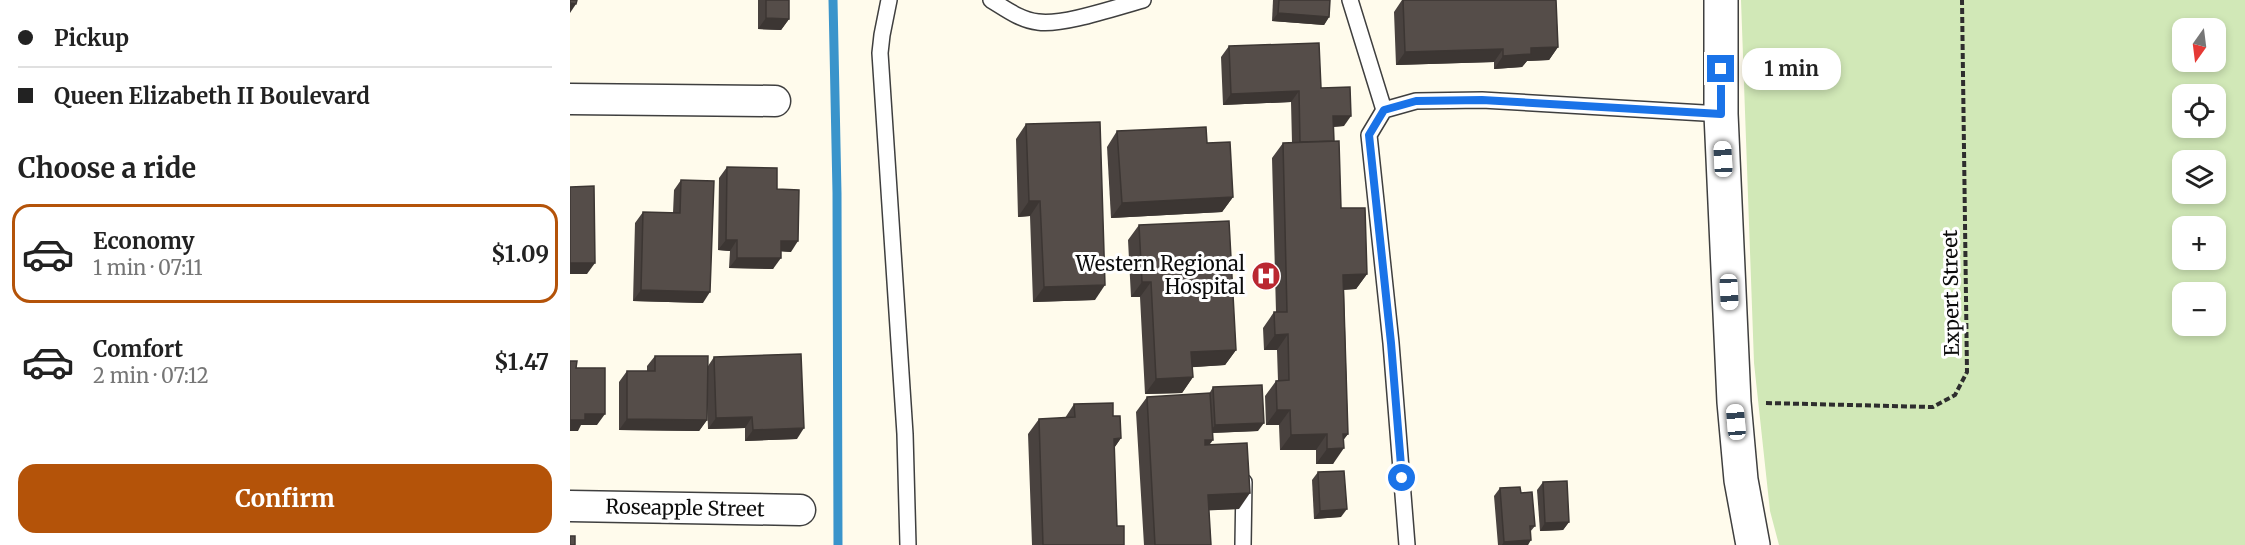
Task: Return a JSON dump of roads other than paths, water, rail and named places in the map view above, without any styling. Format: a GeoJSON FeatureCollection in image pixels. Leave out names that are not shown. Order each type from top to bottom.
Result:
{"type":"FeatureCollection","features":[{"type":"Feature","properties":{"kind":"street"},"geometry":{"type":"LineString","coordinates":[[1721,0],[1721,114],[1734,402],[1741,480],[1753,545]]}},
{"type":"Feature","properties":{"kind":"street"},"geometry":{"type":"LineString","coordinates":[[570,99],[775,101]]}},
{"type":"Feature","properties":{"kind":"street","name":"Roseapple Street"},"geometry":{"type":"LineString","coordinates":[[570,506],[800,510]]}},
{"type":"Feature","properties":{"kind":"lane"},"geometry":{"type":"LineString","coordinates":[[889,0],[880,53],[904,434],[908,545]]}},
{"type":"Feature","properties":{"kind":"lane"},"geometry":{"type":"LineString","coordinates":[[991,0],[1018,16],[1037,22],[1054,22],[1143,0]]}},
{"type":"Feature","properties":{"kind":"lane"},"geometry":{"type":"LineString","coordinates":[[1350,0],[1384,110]]}},
{"type":"Feature","properties":{"kind":"lane"},"geometry":{"type":"LineString","coordinates":[[1407,545],[1391,343],[1369,135],[1384,110],[1416,101],[1482,100],[1721,114]]}},
{"type":"Feature","properties":{"kind":"lane"},"geometry":{"type":"LineString","coordinates":[[1243,545],[1244,469]]}},
{"type":"Feature","properties":{"kind":"waterway"},"geometry":{"type":"LineString","coordinates":[[833,0],[837,193],[838,545]]}},
{"type":"Feature","properties":{"kind":"place","name":"Western Regional Hospital"},"geometry":{"type":"Point","coordinates":[1266,276]}}]}
